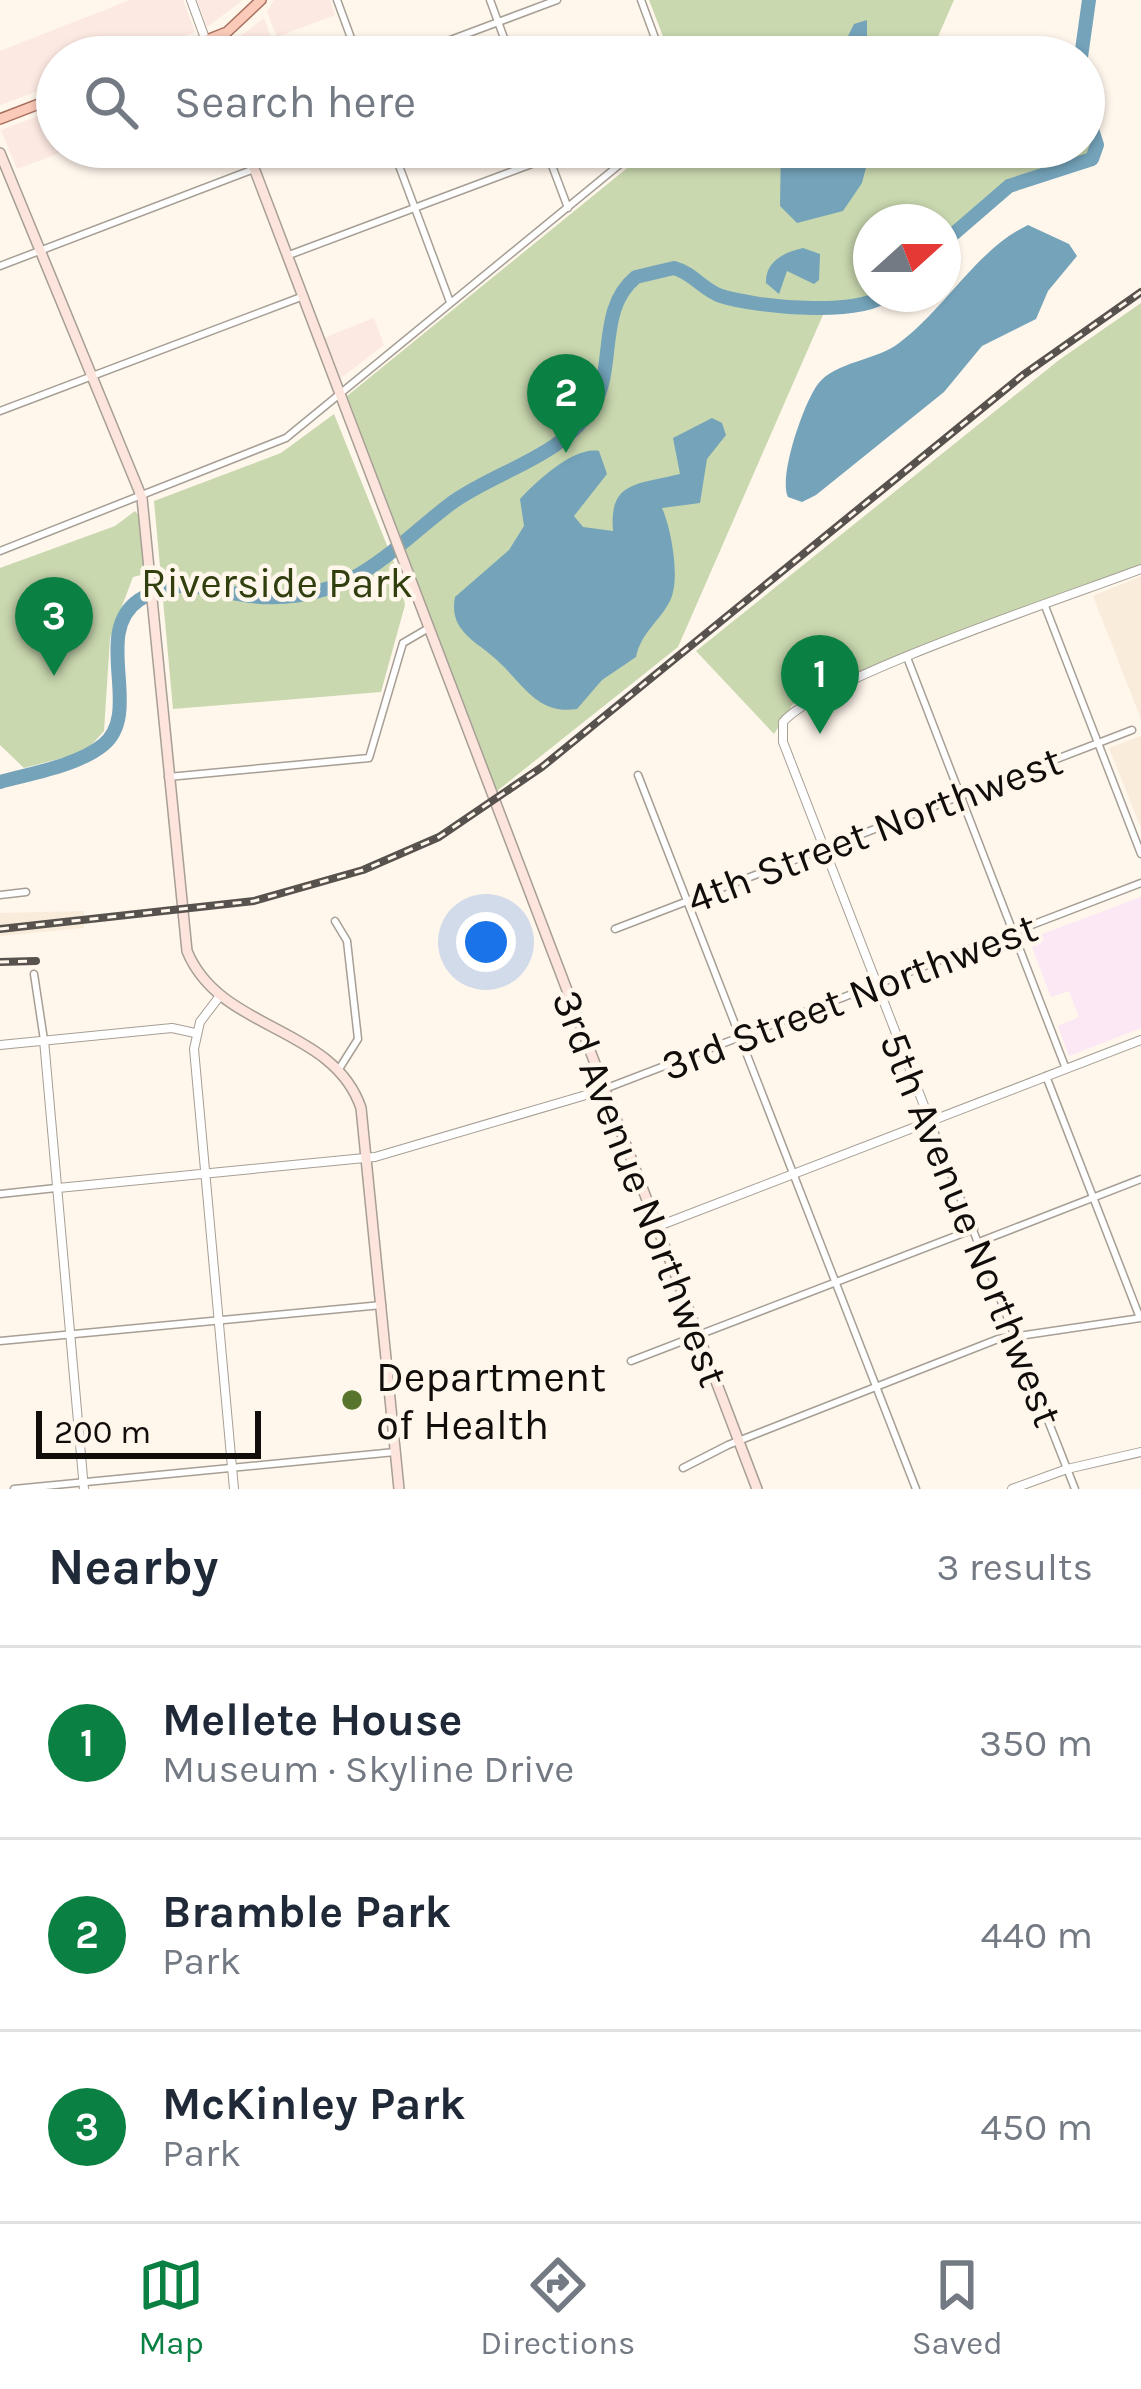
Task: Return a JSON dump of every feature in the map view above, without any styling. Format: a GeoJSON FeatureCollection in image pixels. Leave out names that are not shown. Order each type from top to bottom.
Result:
{"type":"FeatureCollection","features":[{"type":"Feature","properties":{"kind":"main road"},"geometry":{"type":"LineString","coordinates":[[217,36],[236,27],[261,0]]}},
{"type":"Feature","properties":{"kind":"main road"},"geometry":{"type":"LineString","coordinates":[[0,119],[36,105]]}},
{"type":"Feature","properties":{"kind":"main road"},"geometry":{"type":"LineString","coordinates":[[0,153],[142,498],[184,942],[194,967],[219,997],[339,1069],[361,1108],[399,1489]]}},
{"type":"Feature","properties":{"kind":"main road","name":"3rd Avenue Northwest"},"geometry":{"type":"LineString","coordinates":[[254,169],[757,1489]]}},
{"type":"Feature","properties":{"kind":"street"},"geometry":{"type":"LineString","coordinates":[[191,0],[204,36]]}},
{"type":"Feature","properties":{"kind":"street"},"geometry":{"type":"LineString","coordinates":[[337,0],[350,36]]}},
{"type":"Feature","properties":{"kind":"street"},"geometry":{"type":"LineString","coordinates":[[490,0],[503,36]]}},
{"type":"Feature","properties":{"kind":"street"},"geometry":{"type":"LineString","coordinates":[[461,36],[557,0]]}},
{"type":"Feature","properties":{"kind":"street"},"geometry":{"type":"LineString","coordinates":[[641,0],[654,36]]}},
{"type":"Feature","properties":{"kind":"street"},"geometry":{"type":"LineString","coordinates":[[400,168],[450,302]]}},
{"type":"Feature","properties":{"kind":"street"},"geometry":{"type":"LineString","coordinates":[[285,256],[522,168]]}},
{"type":"Feature","properties":{"kind":"street"},"geometry":{"type":"LineString","coordinates":[[553,168],[568,208]]}},
{"type":"Feature","properties":{"kind":"street"},"geometry":{"type":"LineString","coordinates":[[0,551],[267,449],[616,168]]}},
{"type":"Feature","properties":{"kind":"street"},"geometry":{"type":"LineString","coordinates":[[0,266],[254,169]]}},
{"type":"Feature","properties":{"kind":"street"},"geometry":{"type":"LineString","coordinates":[[0,411],[301,296]]}},
{"type":"Feature","properties":{"kind":"street"},"geometry":{"type":"LineString","coordinates":[[1066,1069],[908,660],[1141,569]]}},
{"type":"Feature","properties":{"kind":"street"},"geometry":{"type":"LineString","coordinates":[[1045,606],[1141,854]]}},
{"type":"Feature","properties":{"kind":"street"},"geometry":{"type":"LineString","coordinates":[[168,777],[369,758],[403,644],[427,629]]}},
{"type":"Feature","properties":{"kind":"street","name":"5th Avenue Northwest"},"geometry":{"type":"LineString","coordinates":[[908,660],[818,697],[785,719],[783,742],[1075,1489]]}},
{"type":"Feature","properties":{"kind":"street","name":"4th Street Northwest"},"geometry":{"type":"LineString","coordinates":[[615,929],[1132,730]]}},
{"type":"Feature","properties":{"kind":"street"},"geometry":{"type":"LineString","coordinates":[[638,775],[916,1489]]}},
{"type":"Feature","properties":{"kind":"street","name":"3rd Street Northwest"},"geometry":{"type":"LineString","coordinates":[[58,1188],[367,1158],[603,1090],[1141,883]]}},
{"type":"Feature","properties":{"kind":"street"},"geometry":{"type":"LineString","coordinates":[[0,895],[26,892]]}},
{"type":"Feature","properties":{"kind":"street"},"geometry":{"type":"LineString","coordinates":[[335,921],[347,940],[358,1039],[339,1069]]}},
{"type":"Feature","properties":{"kind":"street"},"geometry":{"type":"LineString","coordinates":[[34,974],[84,1485]]}},
{"type":"Feature","properties":{"kind":"street"},"geometry":{"type":"LineString","coordinates":[[219,997],[195,1034],[233,1489]]}},
{"type":"Feature","properties":{"kind":"street"},"geometry":{"type":"LineString","coordinates":[[0,1045],[172,1028],[195,1034]]}},
{"type":"Feature","properties":{"kind":"street"},"geometry":{"type":"LineString","coordinates":[[656,1227],[1141,1040]]}},
{"type":"Feature","properties":{"kind":"street"},"geometry":{"type":"LineString","coordinates":[[683,1468],[738,1440],[1015,1337],[1141,1319],[1046,1076]]}},
{"type":"Feature","properties":{"kind":"street"},"geometry":{"type":"LineString","coordinates":[[979,1242],[1141,1179]]}},
{"type":"Feature","properties":{"kind":"street"},"geometry":{"type":"LineString","coordinates":[[0,1194],[58,1188]]}},
{"type":"Feature","properties":{"kind":"street"},"geometry":{"type":"LineString","coordinates":[[631,1360],[974,1229]]}},
{"type":"Feature","properties":{"kind":"street"},"geometry":{"type":"LineString","coordinates":[[0,1342],[382,1305]]}},
{"type":"Feature","properties":{"kind":"street"},"geometry":{"type":"LineString","coordinates":[[14,1489],[395,1452]]}},
{"type":"Feature","properties":{"kind":"street"},"geometry":{"type":"LineString","coordinates":[[1012,1489],[1067,1469],[1141,1452]]}},
{"type":"Feature","properties":{"kind":"shaded area"},"geometry":{"type":"Polygon","coordinates":[[[130,0],[183,0],[195,32],[184,36],[38,36],[130,0]]]}},
{"type":"Feature","properties":{"kind":"shaded area"},"geometry":{"type":"Polygon","coordinates":[[[197,0],[243,0],[207,27],[197,0]]]}},
{"type":"Feature","properties":{"kind":"shaded area"},"geometry":{"type":"Polygon","coordinates":[[[274,0],[330,0],[335,15],[277,36],[267,12],[274,0]]]}},
{"type":"Feature","properties":{"kind":"shaded area"},"geometry":{"type":"Polygon","coordinates":[[[264,18],[270,36],[241,36],[264,18]]]}},
{"type":"Feature","properties":{"kind":"shaded area"},"geometry":{"type":"Polygon","coordinates":[[[36,37],[36,92],[0,105],[0,51],[36,37]]]}},
{"type":"Feature","properties":{"kind":"shaded area"},"geometry":{"type":"Polygon","coordinates":[[[36,117],[36,162],[17,169],[1,130],[36,117]]]}},
{"type":"Feature","properties":{"kind":"shaded area"},"geometry":{"type":"Polygon","coordinates":[[[374,318],[384,345],[341,378],[324,338],[374,318]]]}},
{"type":"Feature","properties":{"kind":"shaded area"},"geometry":{"type":"Polygon","coordinates":[[[1141,576],[1141,719],[1093,596],[1141,576]]]}},
{"type":"Feature","properties":{"kind":"shaded area"},"geometry":{"type":"Polygon","coordinates":[[[1141,736],[1141,828],[1109,748],[1141,736]]]}},
{"type":"Feature","properties":{"kind":"shaded area"},"geometry":{"type":"Polygon","coordinates":[[[1141,897],[1141,1028],[1069,1056],[1058,1026],[1079,1017],[1069,991],[1051,997],[1029,939],[1141,897]]]}},
{"type":"Feature","properties":{"kind":"shaded area"},"geometry":{"type":"Polygon","coordinates":[[[84,911],[84,928],[0,936],[0,913],[84,911]]]}},
{"type":"Feature","properties":{"kind":"green space"},"geometry":{"type":"Polygon","coordinates":[[[649,0],[954,0],[938,36],[663,36],[649,0]]]}},
{"type":"Feature","properties":{"kind":"green space"},"geometry":{"type":"Polygon","coordinates":[[[627,168],[1064,168],[1009,186],[961,227],[961,204],[853,204],[853,306],[826,308],[678,647],[497,791],[347,396],[627,168]]]}},
{"type":"Feature","properties":{"kind":"green space"},"geometry":{"type":"Polygon","coordinates":[[[1141,303],[1141,564],[831,684],[792,705],[774,734],[696,651],[1059,360],[1141,303]]]}},
{"type":"Feature","properties":{"kind":"green space","name":"Riverside Park"},"geometry":{"type":"Polygon","coordinates":[[[334,414],[399,575],[405,605],[381,692],[173,709],[154,501],[281,453],[334,414]]]}},
{"type":"Feature","properties":{"kind":"green space"},"geometry":{"type":"Polygon","coordinates":[[[135,511],[141,518],[145,574],[133,577],[110,638],[104,731],[85,752],[24,768],[0,745],[0,568],[115,526],[135,511]]]}},
{"type":"Feature","properties":{"kind":"water"},"geometry":{"type":"Polygon","coordinates":[[[867,20],[867,36],[848,36],[854,24],[867,20]]]}},
{"type":"Feature","properties":{"kind":"water"},"geometry":{"type":"Polygon","coordinates":[[[781,168],[866,168],[862,183],[843,211],[797,223],[780,206],[781,168]]]}},
{"type":"Feature","properties":{"kind":"water"},"geometry":{"type":"Polygon","coordinates":[[[1028,225],[1069,244],[1077,256],[1048,291],[1036,319],[982,346],[944,392],[816,495],[802,502],[788,497],[786,473],[794,440],[818,384],[835,370],[899,343],[933,312],[961,312],[961,281],[1009,236],[1028,225]]]}},
{"type":"Feature","properties":{"kind":"water"},"geometry":{"type":"Polygon","coordinates":[[[803,248],[820,254],[819,280],[814,284],[787,271],[779,294],[766,283],[769,269],[783,255],[803,248]]]}},
{"type":"Feature","properties":{"kind":"water"},"geometry":{"type":"Polygon","coordinates":[[[712,418],[722,423],[726,435],[707,459],[700,503],[662,508],[675,567],[666,608],[636,657],[602,680],[577,709],[542,703],[467,636],[456,620],[455,597],[509,550],[524,526],[520,499],[557,466],[578,454],[599,451],[607,474],[574,516],[583,527],[613,531],[621,494],[638,484],[680,474],[673,438],[712,418]]]}},
{"type":"Feature","properties":{"kind":"waterway"},"geometry":{"type":"LineString","coordinates":[[1084,36],[1089,0]]}},
{"type":"Feature","properties":{"kind":"waterway"},"geometry":{"type":"LineString","coordinates":[[961,227],[1009,186],[1064,168]]}},
{"type":"Feature","properties":{"kind":"waterway"},"geometry":{"type":"LineString","coordinates":[[0,782],[80,758],[103,745],[114,731],[119,713],[119,632],[125,614],[139,600],[178,586],[285,597],[339,585],[378,562],[471,490],[566,437],[594,405],[616,305],[636,277],[674,268],[721,296],[757,304],[853,306]]}},
{"type":"Feature","properties":{"kind":"railway"},"geometry":{"type":"LineString","coordinates":[[0,929],[254,901],[363,870],[439,837],[542,767],[1023,375],[1141,292]]}},
{"type":"Feature","properties":{"kind":"railway"},"geometry":{"type":"LineString","coordinates":[[0,962],[36,961]]}},
{"type":"Feature","properties":{"kind":"place","name":"Bramble Park"},"geometry":{"type":"Point","coordinates":[566,453]}},
{"type":"Feature","properties":{"kind":"place","name":"McKinley Park"},"geometry":{"type":"Point","coordinates":[54,676]}},
{"type":"Feature","properties":{"kind":"place","name":"Mellete House"},"geometry":{"type":"Point","coordinates":[820,734]}},
{"type":"Feature","properties":{"kind":"place","name":"Department of Health"},"geometry":{"type":"Point","coordinates":[352,1400]}}]}
